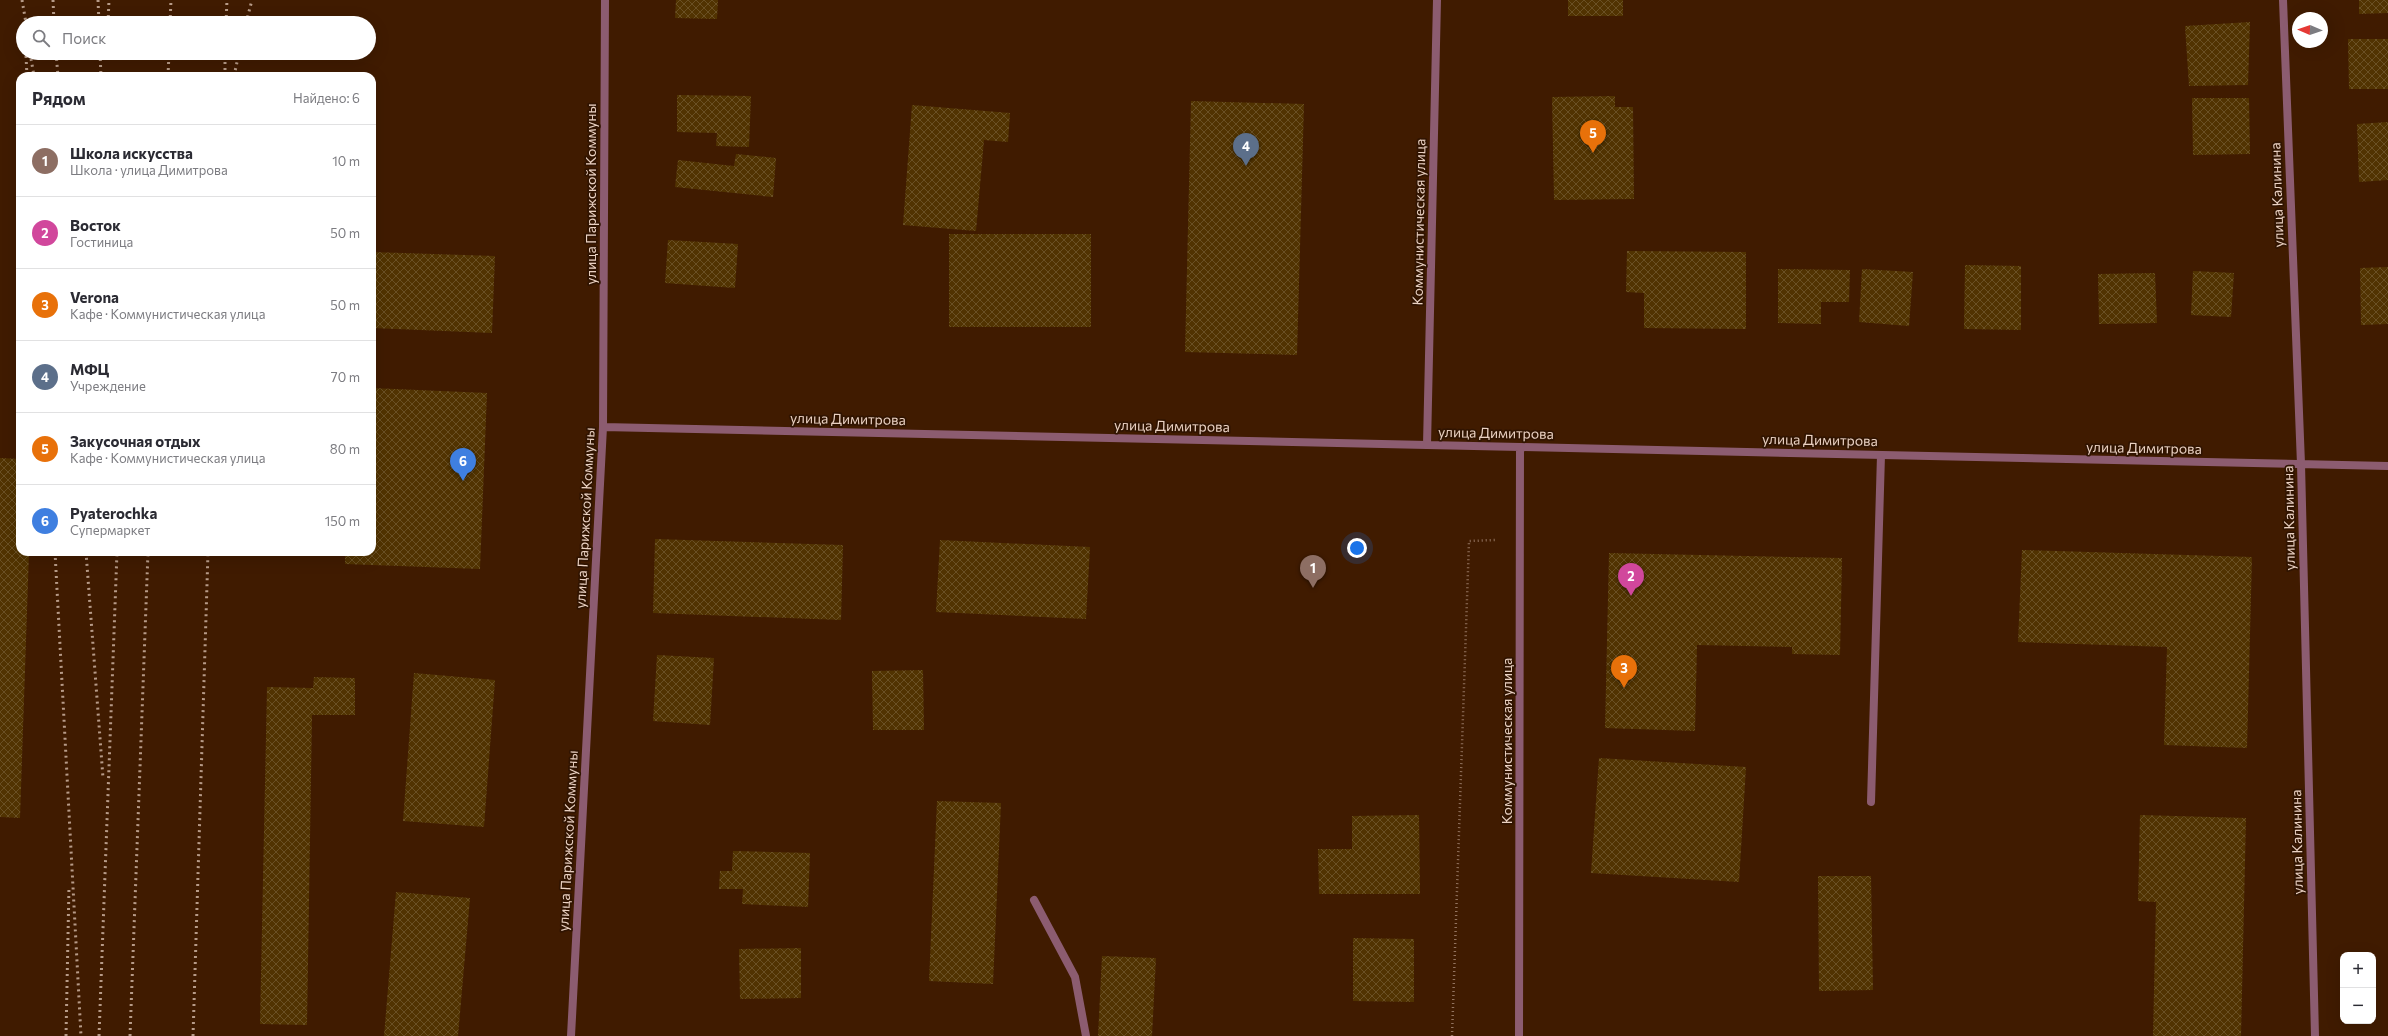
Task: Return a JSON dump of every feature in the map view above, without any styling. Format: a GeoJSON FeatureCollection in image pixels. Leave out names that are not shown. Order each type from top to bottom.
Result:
{"type":"FeatureCollection","features":[{"type":"Feature","properties":{"kind":"street","name":"улица Парижской Коммуны"},"geometry":{"type":"LineString","coordinates":[[571,1036],[603,427],[605,0]]}},
{"type":"Feature","properties":{"kind":"street","name":"Коммунистическая улица"},"geometry":{"type":"LineString","coordinates":[[1427,445],[1437,0]]}},
{"type":"Feature","properties":{"kind":"street","name":"улица Калинина"},"geometry":{"type":"LineString","coordinates":[[2283,0],[2301,464],[2315,1036]]}},
{"type":"Feature","properties":{"kind":"street","name":"улица Димитрова"},"geometry":{"type":"LineString","coordinates":[[603,427],[2388,466]]}},
{"type":"Feature","properties":{"kind":"street","name":"Коммунистическая улица"},"geometry":{"type":"LineString","coordinates":[[1519,1036],[1520,447]]}},
{"type":"Feature","properties":{"kind":"street"},"geometry":{"type":"LineString","coordinates":[[1871,802],[1881,455]]}},
{"type":"Feature","properties":{"kind":"street"},"geometry":{"type":"LineString","coordinates":[[1034,900],[1075,978],[1086,1036]]}},
{"type":"Feature","properties":{"kind":"path"},"geometry":{"type":"LineString","coordinates":[[1452,1036],[1469,541],[1520,540]]}},
{"type":"Feature","properties":{"kind":"building"},"geometry":{"type":"Polygon","coordinates":[[[676,0],[718,0],[717,19],[675,18],[676,0]]]}},
{"type":"Feature","properties":{"kind":"building"},"geometry":{"type":"Polygon","coordinates":[[[1568,0],[1623,0],[1623,16],[1568,16],[1568,0]]]}},
{"type":"Feature","properties":{"kind":"building"},"geometry":{"type":"Polygon","coordinates":[[[2359,0],[2388,0],[2388,13],[2359,14],[2359,0]]]}},
{"type":"Feature","properties":{"kind":"building"},"geometry":{"type":"Polygon","coordinates":[[[2250,22],[2248,85],[2189,86],[2185,26],[2250,22]]]}},
{"type":"Feature","properties":{"kind":"building"},"geometry":{"type":"Polygon","coordinates":[[[2348,39],[2388,39],[2388,89],[2349,89],[2348,39]]]}},
{"type":"Feature","properties":{"kind":"building"},"geometry":{"type":"Polygon","coordinates":[[[677,95],[751,96],[749,147],[716,146],[717,133],[677,132],[677,95]]]}},
{"type":"Feature","properties":{"kind":"building"},"geometry":{"type":"Polygon","coordinates":[[[1615,96],[1615,107],[1633,107],[1634,199],[1554,200],[1552,97],[1615,96]]]}},
{"type":"Feature","properties":{"kind":"building"},"geometry":{"type":"Polygon","coordinates":[[[2192,98],[2249,98],[2250,154],[2193,155],[2192,98]]]}},
{"type":"Feature","properties":{"kind":"building"},"geometry":{"type":"Polygon","coordinates":[[[1191,101],[1304,104],[1297,355],[1185,352],[1191,101]]]}},
{"type":"Feature","properties":{"kind":"building"},"geometry":{"type":"Polygon","coordinates":[[[912,105],[1010,113],[1008,142],[984,140],[976,231],[903,225],[912,105]]]}},
{"type":"Feature","properties":{"kind":"building"},"geometry":{"type":"Polygon","coordinates":[[[2388,122],[2388,180],[2359,182],[2357,124],[2388,122]]]}},
{"type":"Feature","properties":{"kind":"building"},"geometry":{"type":"Polygon","coordinates":[[[736,154],[776,158],[773,197],[675,187],[678,160],[734,166],[736,154]]]}},
{"type":"Feature","properties":{"kind":"building"},"geometry":{"type":"Polygon","coordinates":[[[949,234],[1091,234],[1091,327],[949,327],[949,234]]]}},
{"type":"Feature","properties":{"kind":"building"},"geometry":{"type":"Polygon","coordinates":[[[668,240],[738,244],[735,288],[665,283],[668,240]]]}},
{"type":"Feature","properties":{"kind":"building"},"geometry":{"type":"Polygon","coordinates":[[[1627,251],[1746,252],[1746,329],[1644,328],[1644,293],[1626,292],[1627,251]]]}},
{"type":"Feature","properties":{"kind":"building"},"geometry":{"type":"Polygon","coordinates":[[[376,252],[495,256],[492,333],[376,328],[376,252]]]}},
{"type":"Feature","properties":{"kind":"building"},"geometry":{"type":"Polygon","coordinates":[[[1965,265],[2021,266],[2021,330],[1964,329],[1965,265]]]}},
{"type":"Feature","properties":{"kind":"building"},"geometry":{"type":"Polygon","coordinates":[[[2388,267],[2388,324],[2361,325],[2360,268],[2388,267]]]}},
{"type":"Feature","properties":{"kind":"building"},"geometry":{"type":"Polygon","coordinates":[[[1778,269],[1850,270],[1849,302],[1821,302],[1821,324],[1778,323],[1778,269]]]}},
{"type":"Feature","properties":{"kind":"building"},"geometry":{"type":"Polygon","coordinates":[[[1862,269],[1913,272],[1909,326],[1859,322],[1862,269]]]}},
{"type":"Feature","properties":{"kind":"building"},"geometry":{"type":"Polygon","coordinates":[[[2193,271],[2234,273],[2231,317],[2191,315],[2193,271]]]}},
{"type":"Feature","properties":{"kind":"building"},"geometry":{"type":"Polygon","coordinates":[[[2155,273],[2157,323],[2099,324],[2098,274],[2155,273]]]}},
{"type":"Feature","properties":{"kind":"building"},"geometry":{"type":"Polygon","coordinates":[[[376,388],[487,393],[480,569],[345,564],[345,556],[376,556],[376,388]]]}},
{"type":"Feature","properties":{"kind":"building"},"geometry":{"type":"Polygon","coordinates":[[[0,458],[16,459],[16,556],[29,556],[20,818],[0,817],[0,458]]]}},
{"type":"Feature","properties":{"kind":"building"},"geometry":{"type":"Polygon","coordinates":[[[655,539],[843,545],[841,620],[653,613],[655,539]]]}},
{"type":"Feature","properties":{"kind":"building"},"geometry":{"type":"Polygon","coordinates":[[[940,540],[1090,547],[1086,619],[936,612],[940,540]]]}},
{"type":"Feature","properties":{"kind":"building"},"geometry":{"type":"Polygon","coordinates":[[[2022,550],[2252,557],[2247,748],[2164,745],[2167,647],[2018,642],[2022,550]]]}},
{"type":"Feature","properties":{"kind":"building"},"geometry":{"type":"Polygon","coordinates":[[[1609,553],[1842,558],[1840,655],[1792,654],[1792,647],[1697,645],[1695,731],[1605,728],[1609,553]]]}},
{"type":"Feature","properties":{"kind":"building"},"geometry":{"type":"Polygon","coordinates":[[[657,655],[714,658],[710,725],[653,721],[657,655]]]}},
{"type":"Feature","properties":{"kind":"building"},"geometry":{"type":"Polygon","coordinates":[[[923,670],[924,730],[873,730],[872,671],[923,670]]]}},
{"type":"Feature","properties":{"kind":"building"},"geometry":{"type":"Polygon","coordinates":[[[414,673],[495,680],[484,827],[403,821],[414,673]]]}},
{"type":"Feature","properties":{"kind":"building"},"geometry":{"type":"Polygon","coordinates":[[[314,677],[355,678],[355,715],[312,715],[307,1025],[260,1024],[267,687],[313,688],[314,677]]]}},
{"type":"Feature","properties":{"kind":"building"},"geometry":{"type":"Polygon","coordinates":[[[1599,758],[1746,767],[1739,882],[1591,873],[1599,758]]]}},
{"type":"Feature","properties":{"kind":"building"},"geometry":{"type":"Polygon","coordinates":[[[937,801],[1001,803],[993,984],[929,981],[937,801]]]}},
{"type":"Feature","properties":{"kind":"building"},"geometry":{"type":"Polygon","coordinates":[[[1419,815],[1420,894],[1319,894],[1318,849],[1352,849],[1352,816],[1419,815]]]}},
{"type":"Feature","properties":{"kind":"building"},"geometry":{"type":"Polygon","coordinates":[[[2140,815],[2246,818],[2241,1036],[2153,1036],[2156,902],[2138,901],[2140,815]]]}},
{"type":"Feature","properties":{"kind":"building"},"geometry":{"type":"Polygon","coordinates":[[[733,851],[810,853],[808,907],[742,904],[743,889],[719,889],[720,871],[732,871],[733,851]]]}},
{"type":"Feature","properties":{"kind":"building"},"geometry":{"type":"Polygon","coordinates":[[[1818,876],[1871,876],[1873,990],[1819,991],[1818,876]]]}},
{"type":"Feature","properties":{"kind":"building"},"geometry":{"type":"Polygon","coordinates":[[[396,892],[470,898],[458,1036],[384,1036],[396,892]]]}},
{"type":"Feature","properties":{"kind":"building"},"geometry":{"type":"Polygon","coordinates":[[[1353,938],[1414,939],[1414,1002],[1353,1001],[1353,938]]]}},
{"type":"Feature","properties":{"kind":"building"},"geometry":{"type":"Polygon","coordinates":[[[801,948],[801,998],[740,999],[739,949],[801,948]]]}},
{"type":"Feature","properties":{"kind":"building"},"geometry":{"type":"Polygon","coordinates":[[[1102,956],[1156,958],[1152,1036],[1098,1036],[1102,956]]]}},
{"type":"Feature","properties":{"kind":"railway"},"geometry":{"type":"LineString","coordinates":[[22,0],[25,16]]}},
{"type":"Feature","properties":{"kind":"railway"},"geometry":{"type":"LineString","coordinates":[[53,0],[54,16]]}},
{"type":"Feature","properties":{"kind":"railway"},"geometry":{"type":"LineString","coordinates":[[98,0],[99,16]]}},
{"type":"Feature","properties":{"kind":"railway"},"geometry":{"type":"LineString","coordinates":[[108,16],[109,0]]}},
{"type":"Feature","properties":{"kind":"railway"},"geometry":{"type":"LineString","coordinates":[[170,16],[171,0]]}},
{"type":"Feature","properties":{"kind":"railway"},"geometry":{"type":"LineString","coordinates":[[226,16],[227,0]]}},
{"type":"Feature","properties":{"kind":"railway"},"geometry":{"type":"LineString","coordinates":[[248,16],[252,0]]}},
{"type":"Feature","properties":{"kind":"railway"},"geometry":{"type":"LineString","coordinates":[[26,60],[27,72]]}},
{"type":"Feature","properties":{"kind":"railway"},"geometry":{"type":"LineString","coordinates":[[31,60],[33,72]]}},
{"type":"Feature","properties":{"kind":"railway"},"geometry":{"type":"LineString","coordinates":[[57,60],[58,72]]}},
{"type":"Feature","properties":{"kind":"railway"},"geometry":{"type":"LineString","coordinates":[[100,60],[101,72]]}},
{"type":"Feature","properties":{"kind":"railway"},"geometry":{"type":"LineString","coordinates":[[168,72],[169,60]]}},
{"type":"Feature","properties":{"kind":"railway"},"geometry":{"type":"LineString","coordinates":[[225,60],[225,72]]}},
{"type":"Feature","properties":{"kind":"railway"},"geometry":{"type":"LineString","coordinates":[[235,72],[237,60]]}},
{"type":"Feature","properties":{"kind":"railway"},"geometry":{"type":"LineString","coordinates":[[55,556],[81,1036]]}},
{"type":"Feature","properties":{"kind":"railway"},"geometry":{"type":"LineString","coordinates":[[86,556],[103,778]]}},
{"type":"Feature","properties":{"kind":"railway"},"geometry":{"type":"LineString","coordinates":[[99,1036],[117,556]]}},
{"type":"Feature","properties":{"kind":"railway"},"geometry":{"type":"LineString","coordinates":[[130,1036],[148,556]]}},
{"type":"Feature","properties":{"kind":"railway"},"geometry":{"type":"LineString","coordinates":[[193,1036],[208,556]]}},
{"type":"Feature","properties":{"kind":"railway"},"geometry":{"type":"LineString","coordinates":[[66,1036],[69,886]]}},
{"type":"Feature","properties":{"kind":"place","name":"Закусочная отдых"},"geometry":{"type":"Point","coordinates":[1593,153]}},
{"type":"Feature","properties":{"kind":"place","name":"МФЦ"},"geometry":{"type":"Point","coordinates":[1246,166]}},
{"type":"Feature","properties":{"kind":"place","name":"Pyaterochka"},"geometry":{"type":"Point","coordinates":[463,481]}},
{"type":"Feature","properties":{"kind":"place","name":"Школа искусства"},"geometry":{"type":"Point","coordinates":[1313,588]}},
{"type":"Feature","properties":{"kind":"place","name":"Восток"},"geometry":{"type":"Point","coordinates":[1631,596]}},
{"type":"Feature","properties":{"kind":"place","name":"Verona"},"geometry":{"type":"Point","coordinates":[1624,688]}}]}
